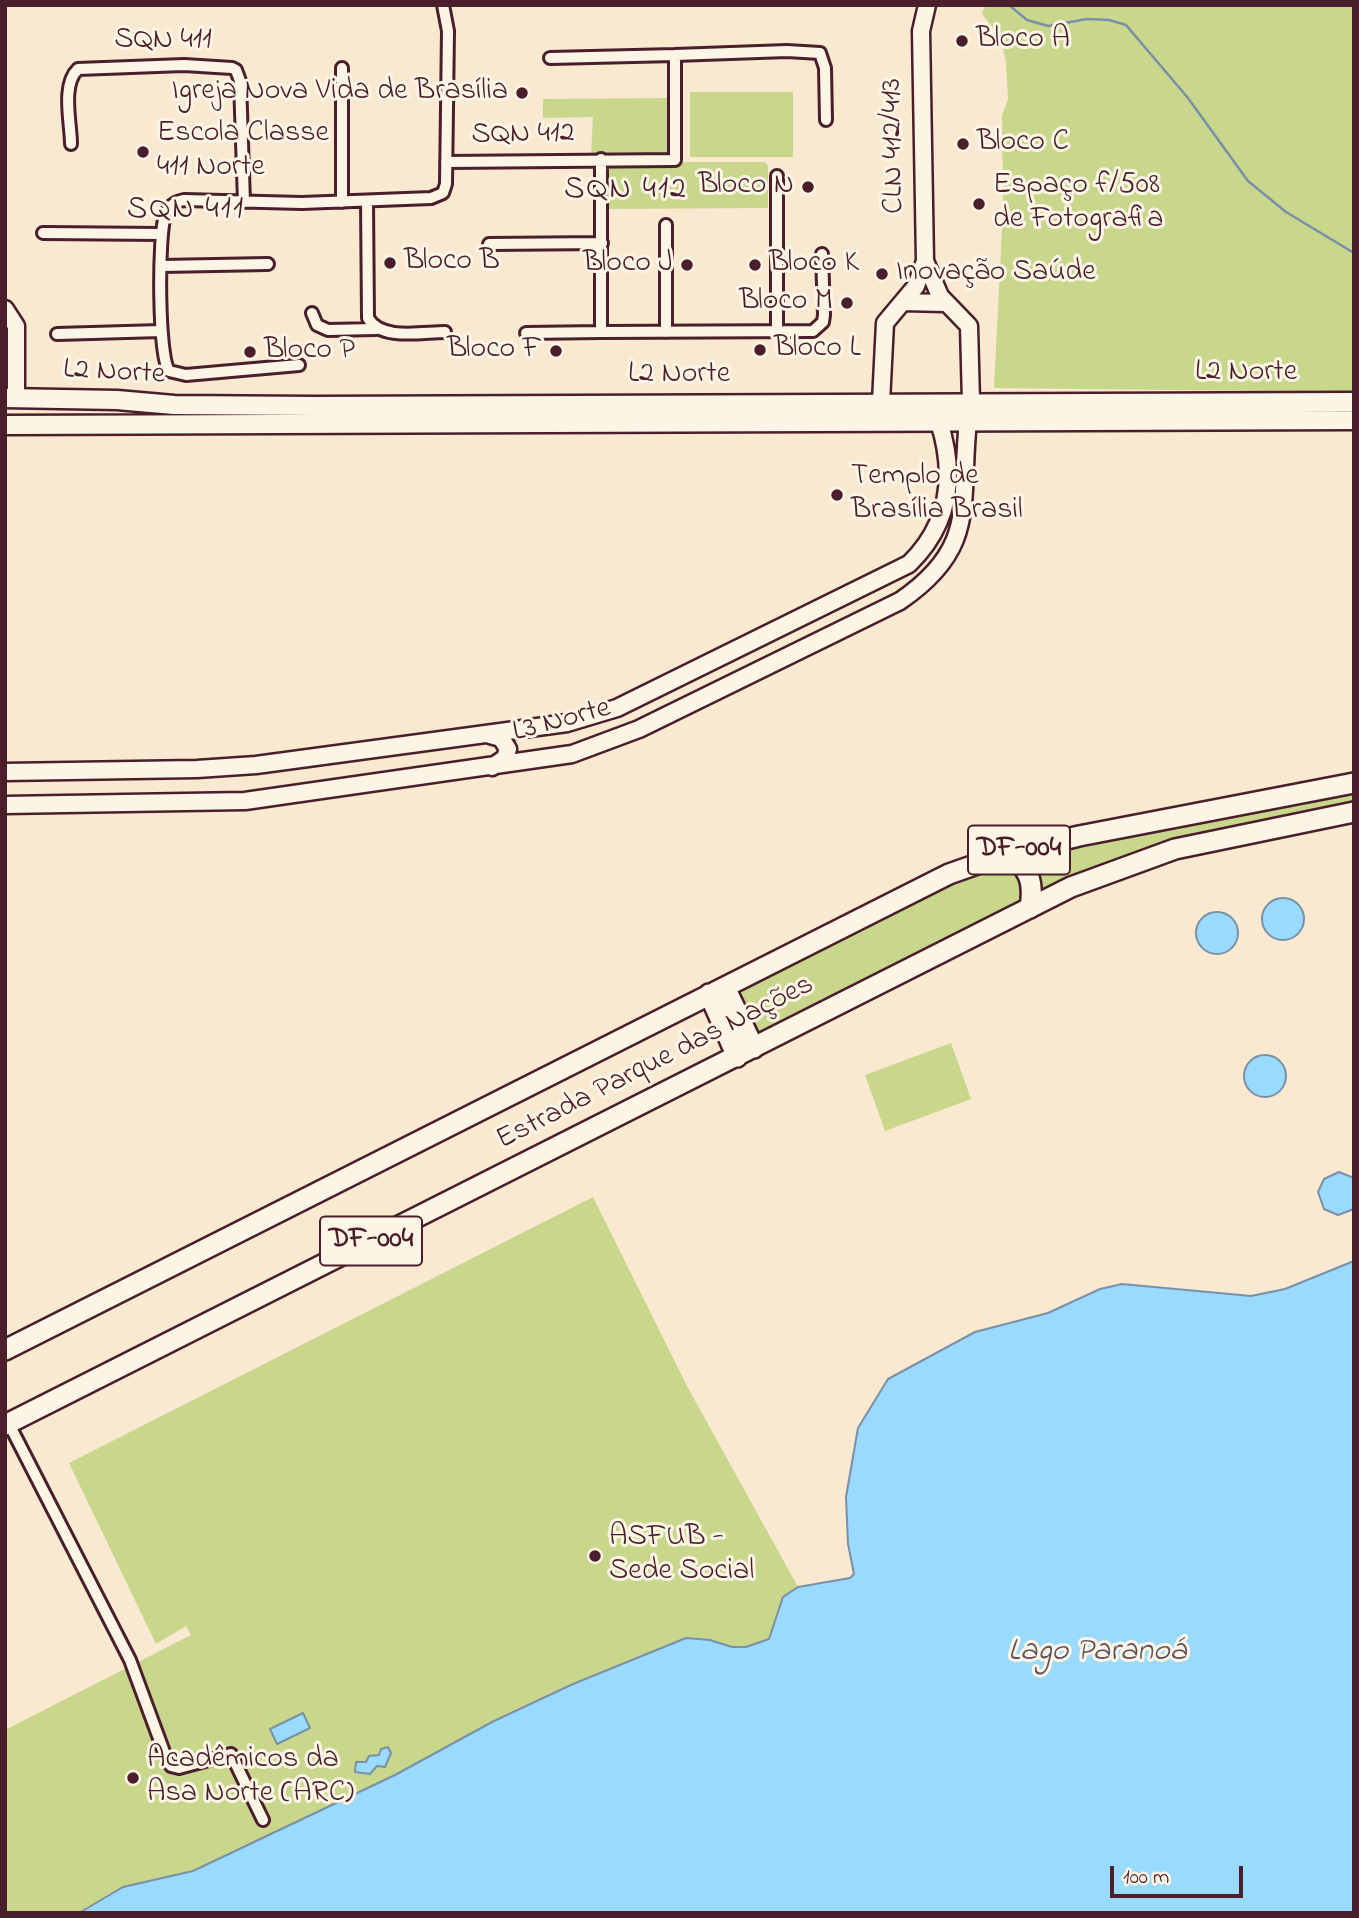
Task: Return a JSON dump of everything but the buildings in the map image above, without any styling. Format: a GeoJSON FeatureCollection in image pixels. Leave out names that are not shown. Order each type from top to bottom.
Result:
{"type":"FeatureCollection","features":[{"type":"Feature","properties":{"kind":"highway","name":"Estrada Parque das Nações"},"geometry":{"type":"LineString","coordinates":[[5,1350],[949,874],[1006,854],[1192,812],[1354,783]]}},
{"type":"Feature","properties":{"kind":"highway","name":"Estrada Parque das Nações"},"geometry":{"type":"LineString","coordinates":[[7,1425],[1110,870],[1175,849],[1354,812]]}},
{"type":"Feature","properties":{"kind":"highway"},"geometry":{"type":"LineString","coordinates":[[1006,854],[1021,862],[1029,873],[1033,887],[1030,908]]}},
{"type":"Feature","properties":{"kind":"highway"},"geometry":{"type":"LineString","coordinates":[[717,990],[745,1053]]}},
{"type":"Feature","properties":{"kind":"main road","name":"CLN 412/413"},"geometry":{"type":"LineString","coordinates":[[915,5],[921,31]]}},
{"type":"Feature","properties":{"kind":"main road","name":"CLN 412/413"},"geometry":{"type":"LineString","coordinates":[[925,261],[921,31],[926,5]]}},
{"type":"Feature","properties":{"kind":"main road"},"geometry":{"type":"LineString","coordinates":[[881,402],[885,323],[916,286],[925,261]]}},
{"type":"Feature","properties":{"kind":"main road"},"geometry":{"type":"LineString","coordinates":[[925,261],[945,303],[966,320],[970,332],[971,402]]}},
{"type":"Feature","properties":{"kind":"main road"},"geometry":{"type":"LineString","coordinates":[[903,302],[945,303]]}},
{"type":"Feature","properties":{"kind":"main road"},"geometry":{"type":"LineString","coordinates":[[5,309],[16,326],[11,398]]}},
{"type":"Feature","properties":{"kind":"main road","name":"L2 Norte"},"geometry":{"type":"LineString","coordinates":[[11,398],[398,414],[819,423],[1354,420]]}},
{"type":"Feature","properties":{"kind":"main road"},"geometry":{"type":"LineString","coordinates":[[77,423],[80,399]]}},
{"type":"Feature","properties":{"kind":"main road","name":"L2 Norte"},"geometry":{"type":"LineString","coordinates":[[5,425],[819,403],[1354,402]]}},
{"type":"Feature","properties":{"kind":"main road"},"geometry":{"type":"LineString","coordinates":[[819,403],[819,423]]}},
{"type":"Feature","properties":{"kind":"main road","name":"L3 Norte"},"geometry":{"type":"LineString","coordinates":[[5,805],[237,802],[490,768],[572,754],[639,729],[900,601],[928,582],[945,561],[962,519],[968,421]]}},
{"type":"Feature","properties":{"kind":"main road","name":"L3 Norte"},"geometry":{"type":"LineString","coordinates":[[5,772],[209,768],[490,735],[567,723],[617,708],[909,564],[937,531],[946,500],[945,441],[939,422]]}},
{"type":"Feature","properties":{"kind":"main road"},"geometry":{"type":"LineString","coordinates":[[490,735],[501,738],[508,749],[505,758],[490,768]]}},
{"type":"Feature","properties":{"kind":"street"},"geometry":{"type":"LineString","coordinates":[[443,5],[446,17]]}},
{"type":"Feature","properties":{"kind":"street"},"geometry":{"type":"LineString","coordinates":[[299,365],[175,374],[164,364],[161,331],[161,234],[165,214],[174,203],[184,200],[342,202],[438,196],[445,189],[446,17],[449,5]]}},
{"type":"Feature","properties":{"kind":"street"},"geometry":{"type":"LineString","coordinates":[[550,58],[796,50],[820,52],[825,68],[826,120]]}},
{"type":"Feature","properties":{"kind":"street","name":"SQN 412"},"geometry":{"type":"LineString","coordinates":[[446,162],[675,160],[675,55]]}},
{"type":"Feature","properties":{"kind":"street","name":"SQN 411"},"geometry":{"type":"LineString","coordinates":[[71,144],[69,87],[71,78],[78,69],[184,65],[232,68],[239,75],[242,108],[244,202]]}},
{"type":"Feature","properties":{"kind":"street"},"geometry":{"type":"LineString","coordinates":[[342,68],[342,202]]}},
{"type":"Feature","properties":{"kind":"street","name":"SQN 412"},"geometry":{"type":"LineString","coordinates":[[601,159],[601,332]]}},
{"type":"Feature","properties":{"kind":"street"},"geometry":{"type":"LineString","coordinates":[[776,176],[777,330]]}},
{"type":"Feature","properties":{"kind":"street"},"geometry":{"type":"LineString","coordinates":[[367,201],[368,318],[376,329]]}},
{"type":"Feature","properties":{"kind":"street"},"geometry":{"type":"LineString","coordinates":[[666,225],[666,332]]}},
{"type":"Feature","properties":{"kind":"street"},"geometry":{"type":"LineString","coordinates":[[43,233],[161,234]]}},
{"type":"Feature","properties":{"kind":"street"},"geometry":{"type":"LineString","coordinates":[[489,244],[602,243]]}},
{"type":"Feature","properties":{"kind":"street"},"geometry":{"type":"LineString","coordinates":[[526,333],[813,331],[823,322],[821,254]]}},
{"type":"Feature","properties":{"kind":"street"},"geometry":{"type":"LineString","coordinates":[[162,266],[268,264]]}},
{"type":"Feature","properties":{"kind":"street"},"geometry":{"type":"LineString","coordinates":[[312,313],[317,325],[328,330],[445,332]]}},
{"type":"Feature","properties":{"kind":"street"},"geometry":{"type":"LineString","coordinates":[[57,334],[161,331]]}},
{"type":"Feature","properties":{"kind":"street"},"geometry":{"type":"LineString","coordinates":[[7,1425],[130,1660],[167,1760],[171,1766],[179,1768],[231,1754],[263,1820]]}},
{"type":"Feature","properties":{"kind":"green space"},"geometry":{"type":"Polygon","coordinates":[[[985,5],[1354,5],[1354,392],[994,388],[1003,209],[1002,116],[1008,99],[1006,62],[1001,39],[982,14],[985,5]]]}},
{"type":"Feature","properties":{"kind":"green space"},"geometry":{"type":"Polygon","coordinates":[[[690,92],[793,92],[793,157],[690,157],[690,92]]]}},
{"type":"Feature","properties":{"kind":"green space"},"geometry":{"type":"Polygon","coordinates":[[[672,98],[671,156],[591,155],[593,117],[543,118],[543,99],[672,98]]]}},
{"type":"Feature","properties":{"kind":"green space"},"geometry":{"type":"Polygon","coordinates":[[[605,162],[765,162],[768,166],[768,208],[605,209],[605,162]]]}},
{"type":"Feature","properties":{"kind":"green space"},"geometry":{"type":"Polygon","coordinates":[[[1354,790],[1354,804],[1192,837],[1043,894],[1026,856],[1354,790]]]}},
{"type":"Feature","properties":{"kind":"green space"},"geometry":{"type":"Polygon","coordinates":[[[1002,863],[1025,877],[1021,905],[762,1035],[754,1030],[739,997],[747,984],[964,877],[1002,863]]]}},
{"type":"Feature","properties":{"kind":"green space"},"geometry":{"type":"Polygon","coordinates":[[[951,1043],[971,1099],[885,1131],[865,1075],[951,1043]]]}},
{"type":"Feature","properties":{"kind":"green space"},"geometry":{"type":"Polygon","coordinates":[[[593,1197],[688,1388],[798,1587],[783,1597],[769,1639],[746,1647],[732,1647],[710,1640],[686,1639],[573,1684],[492,1722],[395,1775],[193,1871],[123,1887],[79,1913],[5,1913],[5,1730],[191,1635],[186,1626],[156,1644],[69,1463],[593,1197]]]}},
{"type":"Feature","properties":{"kind":"water"},"geometry":{"type":"Polygon","coordinates":[[[1283,898],[1298,904],[1304,919],[1298,934],[1283,940],[1268,934],[1262,919],[1268,904],[1283,898]]]}},
{"type":"Feature","properties":{"kind":"water"},"geometry":{"type":"Polygon","coordinates":[[[1217,912],[1232,918],[1238,933],[1232,948],[1217,954],[1202,948],[1196,933],[1202,918],[1217,912]]]}},
{"type":"Feature","properties":{"kind":"water"},"geometry":{"type":"Polygon","coordinates":[[[1265,1055],[1280,1061],[1286,1076],[1280,1091],[1265,1097],[1250,1091],[1244,1076],[1250,1061],[1265,1055]]]}},
{"type":"Feature","properties":{"kind":"water"},"geometry":{"type":"Polygon","coordinates":[[[1339,1172],[1354,1178],[1354,1209],[1338,1215],[1324,1209],[1318,1192],[1324,1179],[1339,1172]]]}},
{"type":"Feature","properties":{"kind":"water","name":"Lago Paranoá"},"geometry":{"type":"Polygon","coordinates":[[[1354,1261],[1354,1913],[79,1913],[123,1887],[193,1871],[395,1775],[492,1722],[573,1684],[686,1638],[710,1640],[732,1647],[746,1647],[769,1639],[783,1597],[798,1587],[850,1578],[854,1574],[848,1544],[846,1497],[858,1428],[888,1379],[975,1332],[1048,1313],[1100,1289],[1122,1284],[1251,1296],[1285,1289],[1354,1261]]]}},
{"type":"Feature","properties":{"kind":"water"},"geometry":{"type":"Polygon","coordinates":[[[303,1713],[310,1728],[277,1744],[270,1729],[303,1713]]]}},
{"type":"Feature","properties":{"kind":"water"},"geometry":{"type":"Polygon","coordinates":[[[388,1747],[391,1753],[385,1767],[377,1766],[370,1774],[355,1772],[356,1762],[366,1762],[369,1756],[379,1755],[381,1749],[388,1747]]]}},
{"type":"Feature","properties":{"kind":"waterway"},"geometry":{"type":"LineString","coordinates":[[1009,5],[1027,20],[1048,26],[1087,19],[1109,20],[1126,25],[1188,98],[1248,181],[1286,212],[1354,253]]}},
{"type":"Feature","properties":{"kind":"place","name":"Bloco A"},"geometry":{"type":"Point","coordinates":[962,41]}},
{"type":"Feature","properties":{"kind":"place","name":"Igreja Nova Vida de Brasília"},"geometry":{"type":"Point","coordinates":[522,93]}},
{"type":"Feature","properties":{"kind":"place","name":"Bloco C"},"geometry":{"type":"Point","coordinates":[963,144]}},
{"type":"Feature","properties":{"kind":"place","name":"Escola Classe 411 Norte"},"geometry":{"type":"Point","coordinates":[143,152]}},
{"type":"Feature","properties":{"kind":"place","name":"Bloco N"},"geometry":{"type":"Point","coordinates":[808,187]}},
{"type":"Feature","properties":{"kind":"place","name":"Espaço f/508 de Fotografia"},"geometry":{"type":"Point","coordinates":[979,204]}},
{"type":"Feature","properties":{"kind":"place","name":"Bloco B"},"geometry":{"type":"Point","coordinates":[390,263]}},
{"type":"Feature","properties":{"kind":"place","name":"Bloco J"},"geometry":{"type":"Point","coordinates":[687,265]}},
{"type":"Feature","properties":{"kind":"place","name":"Bloco K"},"geometry":{"type":"Point","coordinates":[755,265]}},
{"type":"Feature","properties":{"kind":"place","name":"Inovação Saúde"},"geometry":{"type":"Point","coordinates":[882,274]}},
{"type":"Feature","properties":{"kind":"place","name":"Bloco M"},"geometry":{"type":"Point","coordinates":[847,303]}},
{"type":"Feature","properties":{"kind":"place","name":"Bloco L"},"geometry":{"type":"Point","coordinates":[760,350]}},
{"type":"Feature","properties":{"kind":"place","name":"Bloco F"},"geometry":{"type":"Point","coordinates":[556,351]}},
{"type":"Feature","properties":{"kind":"place","name":"Bloco P"},"geometry":{"type":"Point","coordinates":[250,352]}},
{"type":"Feature","properties":{"kind":"place","name":"Templo de Brasília Brasil"},"geometry":{"type":"Point","coordinates":[837,495]}},
{"type":"Feature","properties":{"kind":"place","name":"ASFUB - Sede Social"},"geometry":{"type":"Point","coordinates":[595,1556]}},
{"type":"Feature","properties":{"kind":"place","name":"Acadêmicos da Asa Norte (ARC)"},"geometry":{"type":"Point","coordinates":[133,1778]}},
{"type":"Feature","properties":{"kind":"district","name":"SQN 412"},"geometry":{"type":"Point","coordinates":[626,192]}},
{"type":"Feature","properties":{"kind":"district","name":"SQN 411"},"geometry":{"type":"Point","coordinates":[186,212]}}]}
